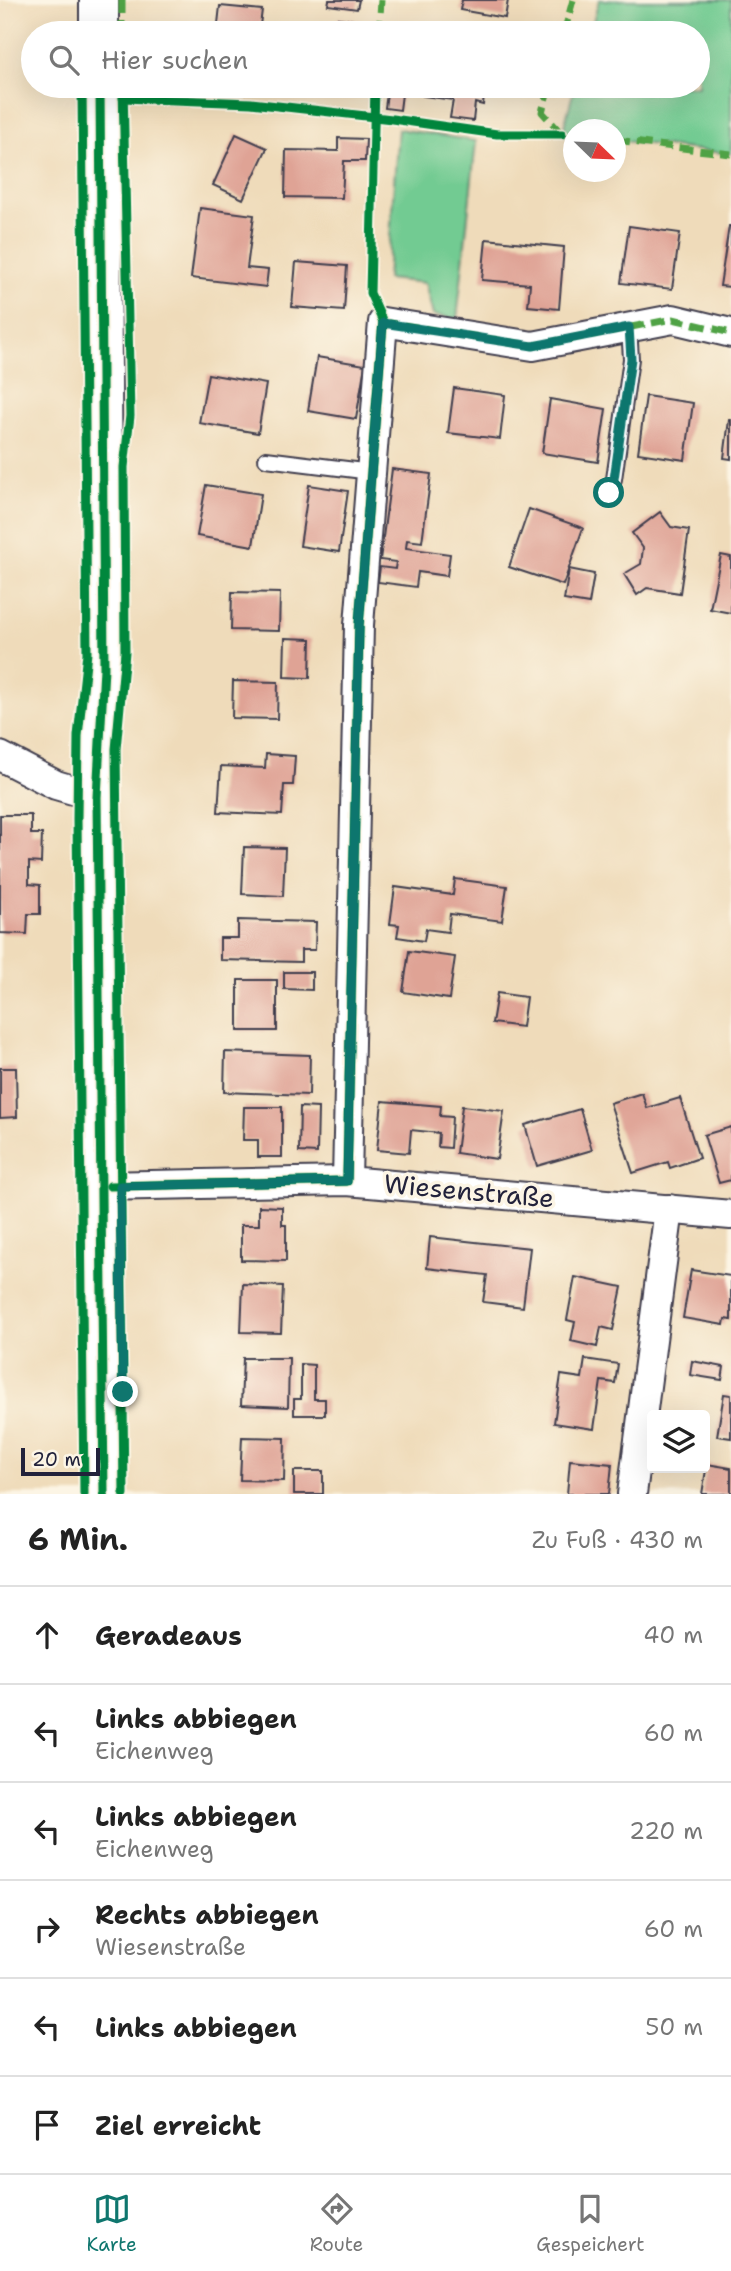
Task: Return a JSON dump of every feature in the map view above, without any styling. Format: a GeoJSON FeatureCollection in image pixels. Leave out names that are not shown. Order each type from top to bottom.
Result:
{"type":"FeatureCollection","features":[{"type":"Feature","properties":{"kind":"main road"},"geometry":{"type":"LineString","coordinates":[[99,0],[99,21]]}},
{"type":"Feature","properties":{"kind":"main road"},"geometry":{"type":"LineString","coordinates":[[100,98],[104,668],[97,797],[104,1494]]}},
{"type":"Feature","properties":{"kind":"street"},"geometry":{"type":"LineString","coordinates":[[347,1181],[359,625],[383,323],[533,346],[673,319],[731,332]]}},
{"type":"Feature","properties":{"kind":"street"},"geometry":{"type":"LineString","coordinates":[[0,756],[56,785],[97,797]]}},
{"type":"Feature","properties":{"kind":"street","name":"Wiesenstraße"},"geometry":{"type":"LineString","coordinates":[[100,1186],[347,1181],[731,1215]]}},
{"type":"Feature","properties":{"kind":"street"},"geometry":{"type":"LineString","coordinates":[[632,1494],[669,1209]]}},
{"type":"Feature","properties":{"kind":"lane"},"geometry":{"type":"LineString","coordinates":[[609,493],[614,479],[631,359],[629,327]]}},
{"type":"Feature","properties":{"kind":"lane"},"geometry":{"type":"LineString","coordinates":[[266,459],[371,472]]}},
{"type":"Feature","properties":{"kind":"green space"},"geometry":{"type":"Polygon","coordinates":[[[599,0],[731,0],[731,154],[626,141],[626,119],[566,119],[572,98],[710,98],[710,21],[593,21],[599,0]]]}},
{"type":"Feature","properties":{"kind":"green space"},"geometry":{"type":"Polygon","coordinates":[[[398,129],[476,141],[457,319],[433,315],[425,283],[387,279],[398,129]]]}},
{"type":"Feature","properties":{"kind":"building"},"geometry":{"type":"Polygon","coordinates":[[[329,0],[359,0],[357,9],[328,5],[329,0]]]}},
{"type":"Feature","properties":{"kind":"building"},"geometry":{"type":"Polygon","coordinates":[[[462,0],[508,0],[505,18],[460,10],[462,0]]]}},
{"type":"Feature","properties":{"kind":"building"},"geometry":{"type":"Polygon","coordinates":[[[220,6],[262,10],[261,21],[218,21],[220,6]]]}},
{"type":"Feature","properties":{"kind":"building"},"geometry":{"type":"Polygon","coordinates":[[[338,18],[362,21],[338,21],[338,18]]]}},
{"type":"Feature","properties":{"kind":"building"},"geometry":{"type":"Polygon","coordinates":[[[386,98],[402,98],[400,110],[385,108],[386,98]]]}},
{"type":"Feature","properties":{"kind":"building"},"geometry":{"type":"Polygon","coordinates":[[[438,98],[484,98],[483,105],[475,103],[473,121],[450,118],[453,100],[438,98]]]}},
{"type":"Feature","properties":{"kind":"building"},"geometry":{"type":"Polygon","coordinates":[[[236,134],[267,148],[243,199],[213,185],[236,134]]]}},
{"type":"Feature","properties":{"kind":"building"},"geometry":{"type":"Polygon","coordinates":[[[338,138],[366,139],[365,161],[344,161],[342,198],[285,197],[286,150],[338,151],[338,138]]]}},
{"type":"Feature","properties":{"kind":"building"},"geometry":{"type":"Polygon","coordinates":[[[200,208],[254,215],[247,268],[268,270],[266,287],[191,278],[200,208]]]}},
{"type":"Feature","properties":{"kind":"building"},"geometry":{"type":"Polygon","coordinates":[[[629,226],[680,233],[672,289],[621,283],[629,226]]]}},
{"type":"Feature","properties":{"kind":"building"},"geometry":{"type":"Polygon","coordinates":[[[731,226],[731,287],[720,286],[731,226]]]}},
{"type":"Feature","properties":{"kind":"building"},"geometry":{"type":"Polygon","coordinates":[[[486,239],[564,247],[559,309],[528,306],[530,284],[482,280],[486,239]]]}},
{"type":"Feature","properties":{"kind":"building"},"geometry":{"type":"Polygon","coordinates":[[[296,262],[347,266],[344,311],[292,307],[296,262]]]}},
{"type":"Feature","properties":{"kind":"building"},"geometry":{"type":"Polygon","coordinates":[[[317,357],[365,365],[356,419],[308,411],[317,357]]]}},
{"type":"Feature","properties":{"kind":"building"},"geometry":{"type":"Polygon","coordinates":[[[208,374],[266,384],[258,433],[199,423],[208,374]]]}},
{"type":"Feature","properties":{"kind":"building"},"geometry":{"type":"Polygon","coordinates":[[[454,388],[505,395],[500,439],[448,433],[454,388]]]}},
{"type":"Feature","properties":{"kind":"building"},"geometry":{"type":"Polygon","coordinates":[[[646,396],[693,403],[685,460],[638,453],[646,396]]]}},
{"type":"Feature","properties":{"kind":"building"},"geometry":{"type":"Polygon","coordinates":[[[550,399],[606,409],[598,462],[542,453],[550,399]]]}},
{"type":"Feature","properties":{"kind":"building"},"geometry":{"type":"Polygon","coordinates":[[[731,420],[731,459],[724,458],[731,420]]]}},
{"type":"Feature","properties":{"kind":"building"},"geometry":{"type":"Polygon","coordinates":[[[392,469],[431,474],[422,542],[407,540],[406,548],[450,554],[447,576],[418,572],[416,587],[378,582],[380,567],[395,569],[396,562],[380,560],[392,469]]]}},
{"type":"Feature","properties":{"kind":"building"},"geometry":{"type":"Polygon","coordinates":[[[206,485],[261,494],[253,546],[197,536],[206,485]]]}},
{"type":"Feature","properties":{"kind":"building"},"geometry":{"type":"Polygon","coordinates":[[[309,485],[348,491],[339,552],[300,546],[309,485]]]}},
{"type":"Feature","properties":{"kind":"building"},"geometry":{"type":"Polygon","coordinates":[[[529,509],[583,528],[563,585],[509,567],[529,509]]]}},
{"type":"Feature","properties":{"kind":"building"},"geometry":{"type":"Polygon","coordinates":[[[660,512],[671,527],[689,530],[680,593],[647,588],[637,595],[624,574],[641,564],[643,548],[632,533],[660,512]]]}},
{"type":"Feature","properties":{"kind":"building"},"geometry":{"type":"Polygon","coordinates":[[[721,555],[731,557],[731,613],[710,609],[721,555]]]}},
{"type":"Feature","properties":{"kind":"building"},"geometry":{"type":"Polygon","coordinates":[[[569,569],[594,574],[589,604],[564,600],[569,569]]]}},
{"type":"Feature","properties":{"kind":"building"},"geometry":{"type":"Polygon","coordinates":[[[232,592],[280,593],[279,631],[231,630],[232,592]]]}},
{"type":"Feature","properties":{"kind":"building"},"geometry":{"type":"Polygon","coordinates":[[[285,638],[311,639],[310,678],[284,677],[285,638]]]}},
{"type":"Feature","properties":{"kind":"building"},"geometry":{"type":"Polygon","coordinates":[[[233,681],[278,682],[277,719],[232,718],[233,681]]]}},
{"type":"Feature","properties":{"kind":"building"},"geometry":{"type":"Polygon","coordinates":[[[266,754],[295,756],[293,785],[284,785],[282,815],[218,812],[221,766],[265,768],[266,754]]]}},
{"type":"Feature","properties":{"kind":"building"},"geometry":{"type":"Polygon","coordinates":[[[0,815],[31,815],[31,834],[42,834],[41,863],[29,862],[29,884],[40,885],[40,914],[28,914],[27,934],[0,933],[0,815]]]}},
{"type":"Feature","properties":{"kind":"building"},"geometry":{"type":"Polygon","coordinates":[[[244,847],[285,848],[283,896],[242,894],[244,847]]]}},
{"type":"Feature","properties":{"kind":"building"},"geometry":{"type":"Polygon","coordinates":[[[455,879],[507,886],[502,921],[450,914],[448,932],[426,929],[424,941],[397,937],[399,925],[390,924],[395,887],[453,895],[455,879]]]}},
{"type":"Feature","properties":{"kind":"building"},"geometry":{"type":"Polygon","coordinates":[[[238,920],[316,922],[315,950],[301,950],[301,962],[220,960],[220,938],[238,938],[238,920]]]}},
{"type":"Feature","properties":{"kind":"building"},"geometry":{"type":"Polygon","coordinates":[[[409,951],[455,957],[449,999],[403,992],[409,951]]]}},
{"type":"Feature","properties":{"kind":"building"},"geometry":{"type":"Polygon","coordinates":[[[284,972],[312,972],[312,990],[284,989],[284,972]]]}},
{"type":"Feature","properties":{"kind":"building"},"geometry":{"type":"Polygon","coordinates":[[[238,980],[277,980],[277,1031],[238,1031],[238,980]]]}},
{"type":"Feature","properties":{"kind":"building"},"geometry":{"type":"Polygon","coordinates":[[[497,993],[526,997],[522,1027],[492,1023],[497,993]]]}},
{"type":"Feature","properties":{"kind":"building"},"geometry":{"type":"Polygon","coordinates":[[[225,1052],[310,1055],[309,1095],[224,1092],[225,1052]]]}},
{"type":"Feature","properties":{"kind":"building"},"geometry":{"type":"Polygon","coordinates":[[[0,1068],[16,1068],[17,1117],[0,1118],[0,1068]]]}},
{"type":"Feature","properties":{"kind":"building"},"geometry":{"type":"Polygon","coordinates":[[[642,1093],[647,1108],[680,1098],[699,1158],[670,1168],[668,1162],[633,1173],[610,1103],[642,1093]]]}},
{"type":"Feature","properties":{"kind":"building"},"geometry":{"type":"Polygon","coordinates":[[[382,1101],[441,1106],[440,1116],[452,1117],[450,1148],[438,1147],[439,1133],[411,1130],[409,1153],[377,1150],[382,1101]]]}},
{"type":"Feature","properties":{"kind":"building"},"geometry":{"type":"Polygon","coordinates":[[[462,1106],[504,1111],[497,1159],[456,1153],[462,1106]]]}},
{"type":"Feature","properties":{"kind":"building"},"geometry":{"type":"Polygon","coordinates":[[[244,1107],[282,1107],[282,1157],[258,1157],[258,1140],[243,1140],[244,1107]]]}},
{"type":"Feature","properties":{"kind":"building"},"geometry":{"type":"Polygon","coordinates":[[[300,1107],[318,1108],[317,1153],[299,1152],[300,1107]]]}},
{"type":"Feature","properties":{"kind":"building"},"geometry":{"type":"Polygon","coordinates":[[[580,1109],[592,1150],[537,1166],[525,1125],[580,1109]]]}},
{"type":"Feature","properties":{"kind":"building"},"geometry":{"type":"Polygon","coordinates":[[[731,1127],[731,1180],[719,1183],[704,1135],[731,1127]]]}},
{"type":"Feature","properties":{"kind":"building"},"geometry":{"type":"Polygon","coordinates":[[[259,1206],[282,1207],[282,1225],[286,1225],[286,1261],[241,1260],[241,1225],[259,1225],[259,1206]]]}},
{"type":"Feature","properties":{"kind":"building"},"geometry":{"type":"Polygon","coordinates":[[[430,1237],[530,1248],[523,1307],[483,1302],[487,1275],[427,1268],[430,1237]]]}},
{"type":"Feature","properties":{"kind":"building"},"geometry":{"type":"Polygon","coordinates":[[[691,1270],[731,1276],[731,1320],[725,1319],[724,1325],[683,1318],[691,1270]]]}},
{"type":"Feature","properties":{"kind":"building"},"geometry":{"type":"Polygon","coordinates":[[[575,1277],[622,1287],[613,1330],[601,1327],[597,1347],[571,1341],[575,1322],[567,1320],[575,1277]]]}},
{"type":"Feature","properties":{"kind":"building"},"geometry":{"type":"Polygon","coordinates":[[[243,1284],[283,1286],[281,1333],[241,1332],[243,1284]]]}},
{"type":"Feature","properties":{"kind":"building"},"geometry":{"type":"Polygon","coordinates":[[[243,1358],[289,1358],[288,1407],[241,1405],[243,1358]]]}},
{"type":"Feature","properties":{"kind":"building"},"geometry":{"type":"Polygon","coordinates":[[[585,1359],[618,1364],[615,1383],[601,1381],[594,1429],[554,1423],[561,1375],[582,1378],[585,1359]]]}},
{"type":"Feature","properties":{"kind":"building"},"geometry":{"type":"Polygon","coordinates":[[[692,1361],[724,1367],[722,1380],[690,1375],[692,1361]]]}},
{"type":"Feature","properties":{"kind":"building"},"geometry":{"type":"Polygon","coordinates":[[[301,1364],[314,1365],[314,1399],[325,1399],[325,1415],[294,1415],[294,1399],[301,1399],[301,1364]]]}},
{"type":"Feature","properties":{"kind":"building"},"geometry":{"type":"Polygon","coordinates":[[[724,1394],[731,1395],[731,1438],[717,1436],[724,1394]]]}},
{"type":"Feature","properties":{"kind":"building"},"geometry":{"type":"Polygon","coordinates":[[[242,1437],[285,1438],[284,1481],[240,1480],[242,1437]]]}},
{"type":"Feature","properties":{"kind":"building"},"geometry":{"type":"Polygon","coordinates":[[[570,1460],[612,1464],[609,1494],[567,1494],[570,1460]]]}},
{"type":"Feature","properties":{"kind":"building"},"geometry":{"type":"Polygon","coordinates":[[[710,1464],[731,1468],[731,1494],[702,1494],[706,1473],[710,1473],[710,1464]]]}},
{"type":"Feature","properties":{"kind":"building"},"geometry":{"type":"Polygon","coordinates":[[[294,1471],[323,1471],[323,1494],[294,1494],[294,1471]]]}},
{"type":"Feature","properties":{"kind":"marked path"},"geometry":{"type":"LineString","coordinates":[[122,0],[122,21]]}},
{"type":"Feature","properties":{"kind":"marked path"},"geometry":{"type":"LineString","coordinates":[[380,21],[381,0]]}},
{"type":"Feature","properties":{"kind":"marked path"},"geometry":{"type":"LineString","coordinates":[[567,21],[573,0]]}},
{"type":"Feature","properties":{"kind":"marked path"},"geometry":{"type":"LineString","coordinates":[[546,98],[542,112],[562,134]]}},
{"type":"Feature","properties":{"kind":"marked path"},"geometry":{"type":"LineString","coordinates":[[626,141],[731,154]]}},
{"type":"Feature","properties":{"kind":"marked path"},"geometry":{"type":"LineString","coordinates":[[383,322],[533,346],[673,319],[731,333]]}},
{"type":"Feature","properties":{"kind":"cycle path"},"geometry":{"type":"LineString","coordinates":[[82,98],[87,653],[78,736],[77,819],[84,1494]]}},
{"type":"Feature","properties":{"kind":"cycle path"},"geometry":{"type":"LineString","coordinates":[[100,98],[104,668],[97,797],[104,1494]]}},
{"type":"Feature","properties":{"kind":"cycle path"},"geometry":{"type":"LineString","coordinates":[[123,98],[130,416],[124,467],[125,652],[116,749],[124,1494]]}},
{"type":"Feature","properties":{"kind":"cycle path"},"geometry":{"type":"LineString","coordinates":[[123,98],[251,103],[497,134],[562,134]]}},
{"type":"Feature","properties":{"kind":"cycle path"},"geometry":{"type":"LineString","coordinates":[[110,1186],[347,1181],[359,625],[383,322],[370,293],[375,98]]}},
{"type":"Feature","properties":{"kind":"route"},"geometry":{"type":"LineString","coordinates":[[123,1392],[120,1186],[347,1181],[359,625],[383,323],[533,346],[629,327],[631,359],[614,479],[609,493]]}}]}
